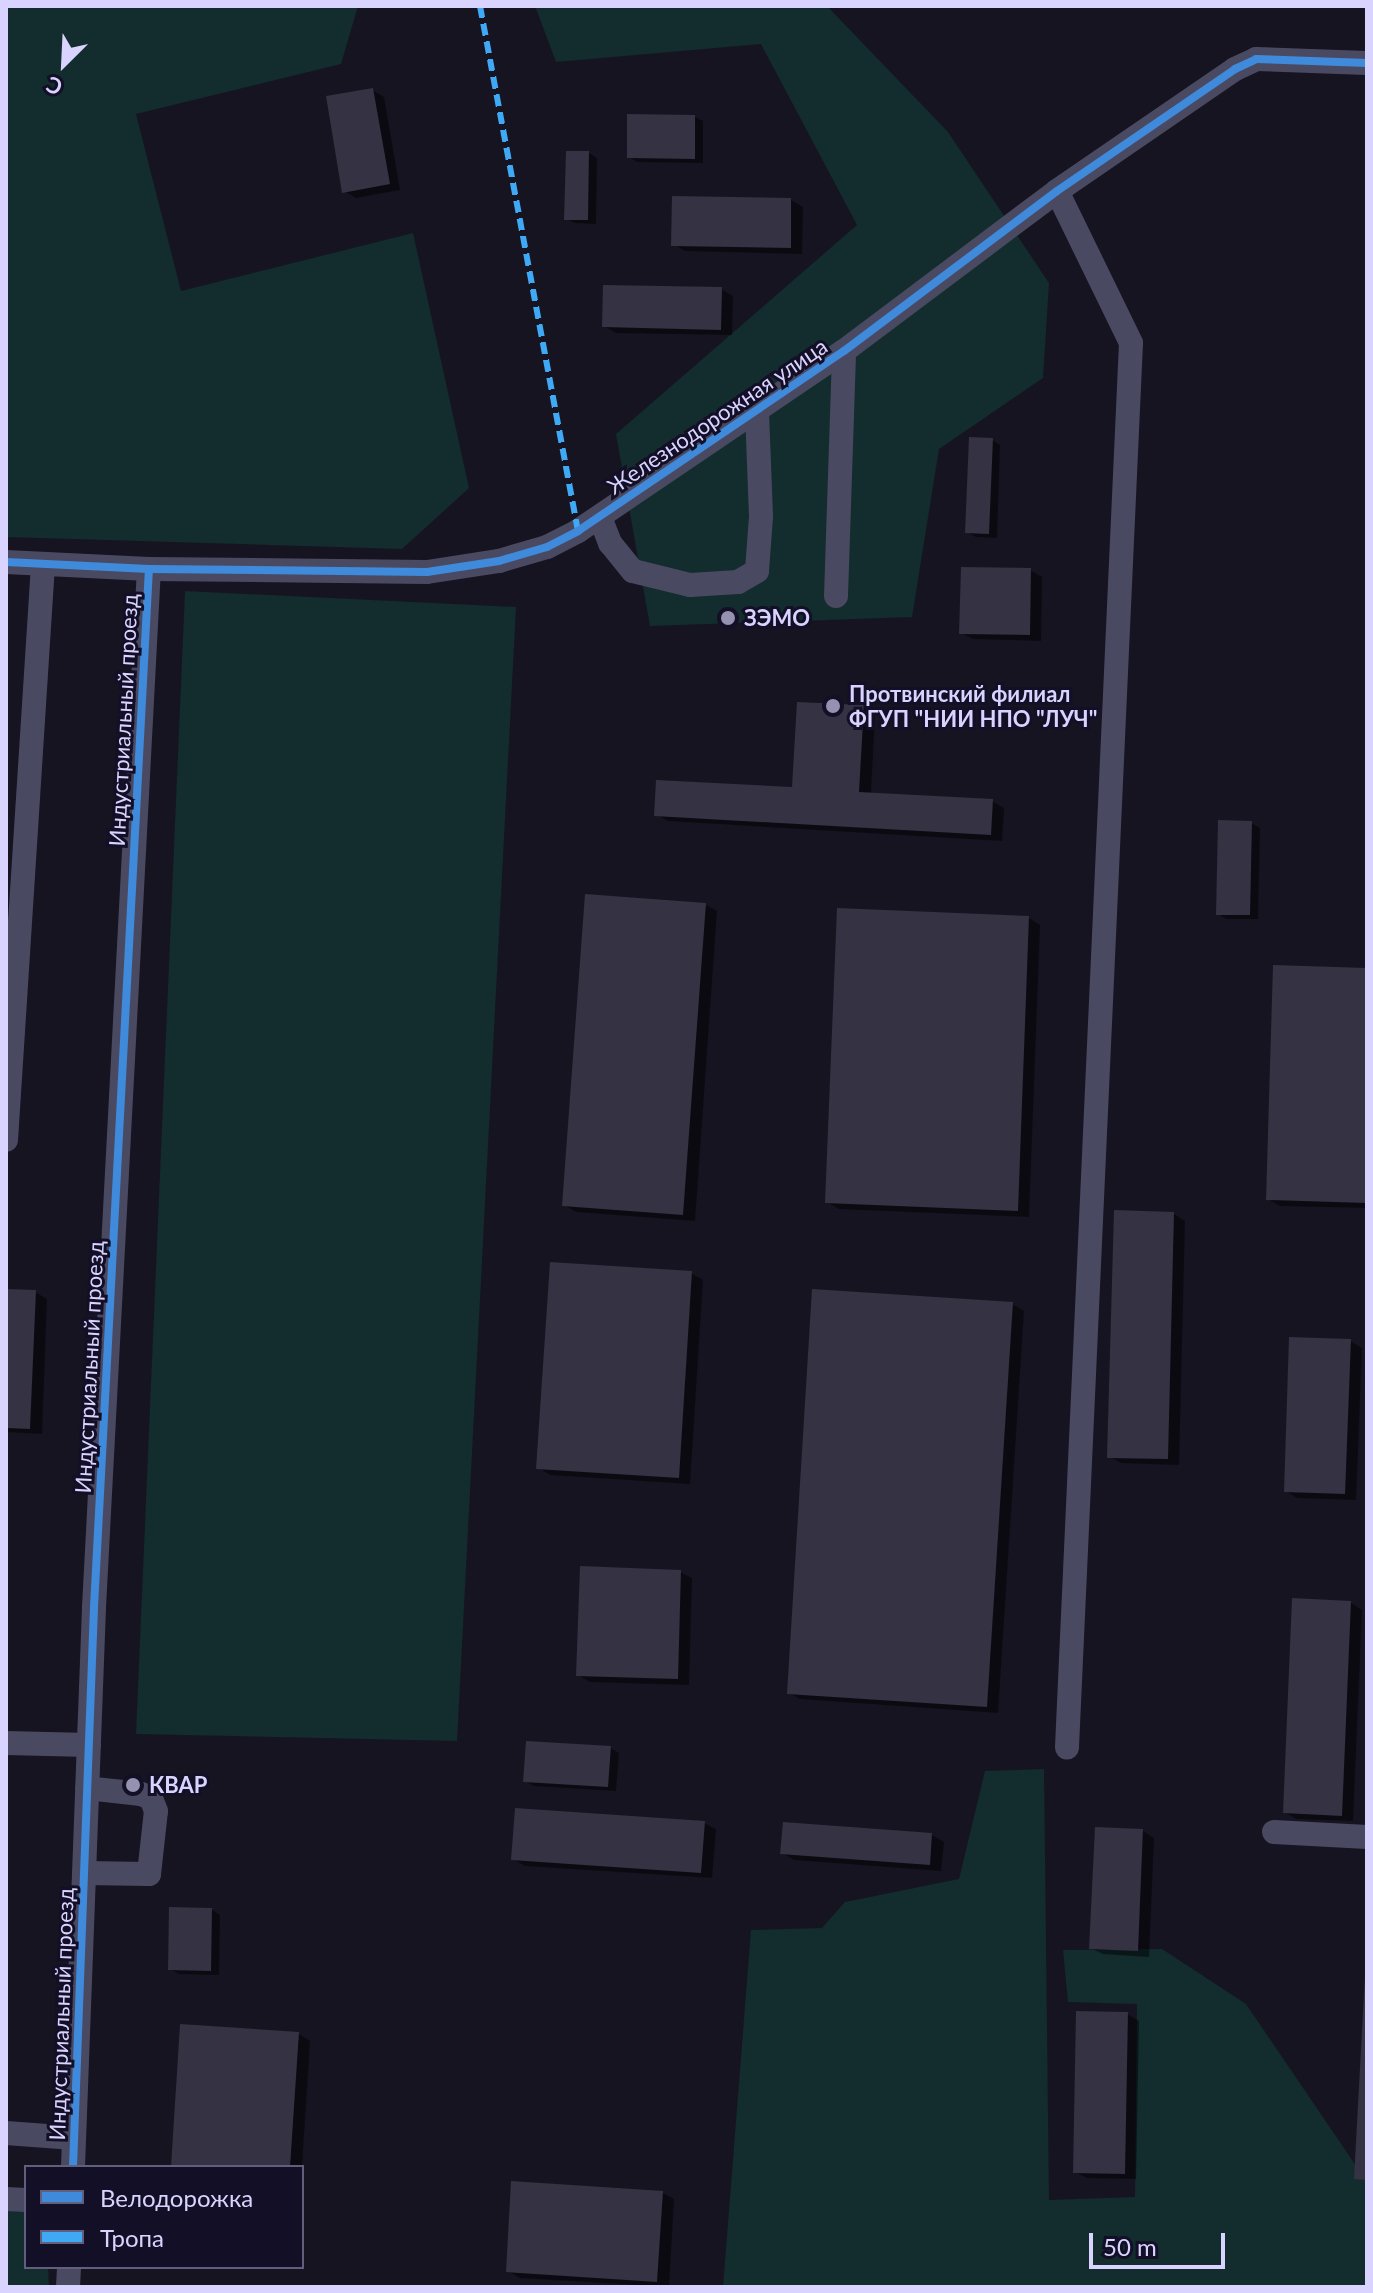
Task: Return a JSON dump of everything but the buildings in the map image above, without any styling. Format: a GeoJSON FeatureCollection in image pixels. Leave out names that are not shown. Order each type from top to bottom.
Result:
{"type":"FeatureCollection","features":[{"type":"Feature","properties":{"kind":"street","name":"Железнодорожная улица"},"geometry":{"type":"LineString","coordinates":[[6,562],[149,569],[427,572],[499,561],[547,547],[600,517],[844,351],[1057,191],[1216,80],[1256,59],[1367,63]]}},
{"type":"Feature","properties":{"kind":"street"},"geometry":{"type":"LineString","coordinates":[[1057,191],[1131,343],[1067,1748]]}},
{"type":"Feature","properties":{"kind":"street"},"geometry":{"type":"LineString","coordinates":[[836,596],[844,351]]}},
{"type":"Feature","properties":{"kind":"street"},"geometry":{"type":"LineString","coordinates":[[600,517],[610,543],[633,571],[690,585],[738,582],[757,571],[761,516],[757,410]]}},
{"type":"Feature","properties":{"kind":"street"},"geometry":{"type":"LineString","coordinates":[[6,1140],[43,564]]}},
{"type":"Feature","properties":{"kind":"street","name":"Индустриальный проезд"},"geometry":{"type":"LineString","coordinates":[[73,2165],[89,1745],[149,569]]}},
{"type":"Feature","properties":{"kind":"street"},"geometry":{"type":"LineString","coordinates":[[6,1743],[89,1745]]}},
{"type":"Feature","properties":{"kind":"street"},"geometry":{"type":"LineString","coordinates":[[84,1873],[149,1874],[156,1811],[151,1798],[141,1794],[87,1788]]}},
{"type":"Feature","properties":{"kind":"street"},"geometry":{"type":"LineString","coordinates":[[1274,1832],[1367,1837]]}},
{"type":"Feature","properties":{"kind":"street"},"geometry":{"type":"LineString","coordinates":[[6,2133],[74,2138]]}},
{"type":"Feature","properties":{"kind":"green space"},"geometry":{"type":"Polygon","coordinates":[[[6,6],[358,6],[341,64],[136,114],[181,291],[413,233],[469,488],[402,549],[6,537],[6,6]]]}},
{"type":"Feature","properties":{"kind":"green space"},"geometry":{"type":"Polygon","coordinates":[[[535,6],[827,6],[948,132],[1049,283],[1043,378],[939,449],[912,617],[650,626],[616,434],[857,225],[761,44],[556,62],[535,6]]]}},
{"type":"Feature","properties":{"kind":"green space"},"geometry":{"type":"Polygon","coordinates":[[[185,591],[516,607],[457,1741],[136,1734],[185,591]]]}},
{"type":"Feature","properties":{"kind":"green space"},"geometry":{"type":"Polygon","coordinates":[[[1044,1769],[1049,2200],[1135,2197],[1137,2004],[1068,2002],[1063,1950],[1162,1949],[1246,2004],[1367,2182],[1367,2287],[723,2287],[751,1930],[822,1928],[845,1902],[959,1879],[985,1771],[1044,1769]]]}},
{"type":"Feature","properties":{"kind":"green space"},"geometry":{"type":"Polygon","coordinates":[[[6,2207],[24,2209],[24,2269],[48,2269],[49,2287],[6,2287],[6,2207]]]}},
{"type":"Feature","properties":{"kind":"marked path"},"geometry":{"type":"LineString","coordinates":[[480,6],[578,531]]}},
{"type":"Feature","properties":{"kind":"cycle path"},"geometry":{"type":"LineString","coordinates":[[6,562],[149,569],[427,572],[499,561],[547,547],[578,531],[844,351],[1057,191],[1235,69],[1256,59],[1367,63]]}},
{"type":"Feature","properties":{"kind":"cycle path"},"geometry":{"type":"LineString","coordinates":[[73,2165],[94,1607],[149,569]]}},
{"type":"Feature","properties":{"kind":"place","name":"ЗЭМО"},"geometry":{"type":"Point","coordinates":[728,618]}},
{"type":"Feature","properties":{"kind":"place","name":"Протвинский филиал ФГУП \"НИИ НПО \"ЛУЧ\""},"geometry":{"type":"Point","coordinates":[833,706]}},
{"type":"Feature","properties":{"kind":"place","name":"КВАР"},"geometry":{"type":"Point","coordinates":[133,1785]}}]}
